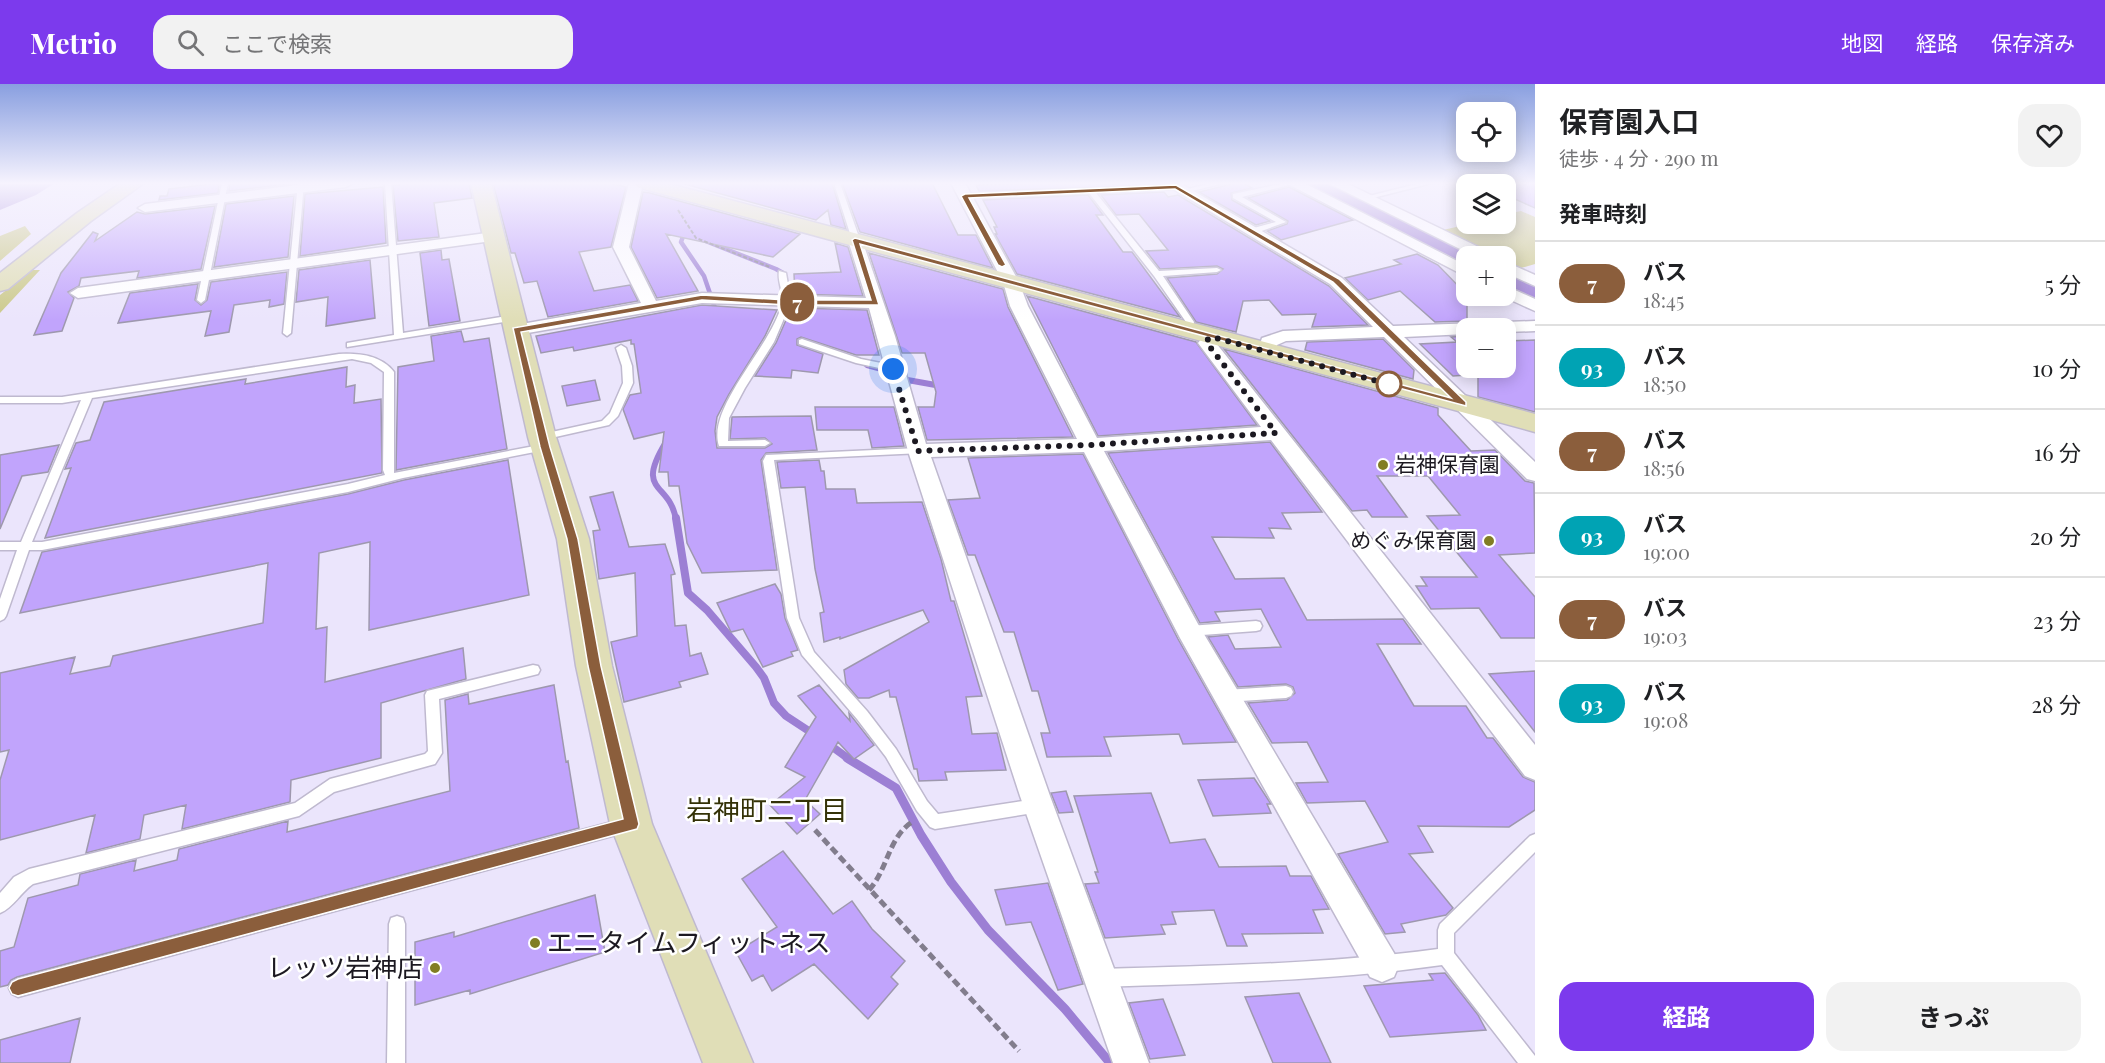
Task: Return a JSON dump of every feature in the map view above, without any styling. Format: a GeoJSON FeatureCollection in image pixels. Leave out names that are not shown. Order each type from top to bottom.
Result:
{"type":"FeatureCollection","features":[{"type":"Feature","properties":{"kind":"street"},"geometry":{"type":"LineString","coordinates":[[0,284],[69,229]]}},
{"type":"Feature","properties":{"kind":"street"},"geometry":{"type":"LineString","coordinates":[[492,229],[544,442],[573,539],[594,666],[632,824],[728,1063]]}},
{"type":"Feature","properties":{"kind":"street"},"geometry":{"type":"LineString","coordinates":[[625,229],[621,247],[651,307]]}},
{"type":"Feature","properties":{"kind":"street"},"geometry":{"type":"LineString","coordinates":[[813,229],[1535,423]]}},
{"type":"Feature","properties":{"kind":"street"},"geometry":{"type":"LineString","coordinates":[[983,229],[1011,282],[1019,306],[1090,445],[1189,631],[1382,965]]}},
{"type":"Feature","properties":{"kind":"street"},"geometry":{"type":"LineString","coordinates":[[1249,229],[1336,281],[1535,474]]}},
{"type":"Feature","properties":{"kind":"street"},"geometry":{"type":"LineString","coordinates":[[1383,229],[1456,266]]}},
{"type":"Feature","properties":{"kind":"street"},"geometry":{"type":"LineString","coordinates":[[1428,229],[1464,246]]}},
{"type":"Feature","properties":{"kind":"street"},"geometry":{"type":"LineString","coordinates":[[78,293],[494,237]]}},
{"type":"Feature","properties":{"kind":"street"},"geometry":{"type":"LineString","coordinates":[[855,240],[876,303],[918,451],[1035,796],[1131,1063]]}},
{"type":"Feature","properties":{"kind":"street"},"geometry":{"type":"LineString","coordinates":[[1516,272],[1535,281]]}},
{"type":"Feature","properties":{"kind":"street"},"geometry":{"type":"LineString","coordinates":[[1516,296],[1535,306]]}},
{"type":"Feature","properties":{"kind":"street"},"geometry":{"type":"LineString","coordinates":[[515,324],[651,307],[702,298],[876,303]]}},
{"type":"Feature","properties":{"kind":"street"},"geometry":{"type":"LineString","coordinates":[[1267,350],[1268,342],[1283,336],[1388,330],[1535,326]]}},
{"type":"Feature","properties":{"kind":"street"},"geometry":{"type":"LineString","coordinates":[[1212,337],[1207,340],[1207,343],[1535,767]]}},
{"type":"Feature","properties":{"kind":"street"},"geometry":{"type":"LineString","coordinates":[[918,451],[1090,445],[1276,433]]}},
{"type":"Feature","properties":{"kind":"lane"},"geometry":{"type":"LineString","coordinates":[[201,300],[216,229]]}},
{"type":"Feature","properties":{"kind":"lane"},"geometry":{"type":"LineString","coordinates":[[287,333],[296,229]]}},
{"type":"Feature","properties":{"kind":"lane"},"geometry":{"type":"LineString","coordinates":[[392,229],[399,337]]}},
{"type":"Feature","properties":{"kind":"lane"},"geometry":{"type":"LineString","coordinates":[[851,229],[855,240]]}},
{"type":"Feature","properties":{"kind":"lane"},"geometry":{"type":"LineString","coordinates":[[1119,229],[1157,274],[1190,322],[1188,330]]}},
{"type":"Feature","properties":{"kind":"lane"},"geometry":{"type":"LineString","coordinates":[[1253,231],[1260,229]]}},
{"type":"Feature","properties":{"kind":"lane"},"geometry":{"type":"LineString","coordinates":[[1157,274],[1217,270]]}},
{"type":"Feature","properties":{"kind":"lane"},"geometry":{"type":"LineString","coordinates":[[765,444],[723,444],[723,418],[769,342],[787,302],[782,273]]}},
{"type":"Feature","properties":{"kind":"lane"},"geometry":{"type":"LineString","coordinates":[[350,345],[515,324]]}},
{"type":"Feature","properties":{"kind":"lane"},"geometry":{"type":"LineString","coordinates":[[802,342],[859,361],[893,369]]}},
{"type":"Feature","properties":{"kind":"lane"},"geometry":{"type":"LineString","coordinates":[[0,546],[42,546],[348,488],[544,442],[605,423],[614,414],[628,383],[627,366],[621,348]]}},
{"type":"Feature","properties":{"kind":"lane"},"geometry":{"type":"LineString","coordinates":[[0,400],[62,400],[339,357],[364,358],[383,365],[389,372],[388,470],[391,477]]}},
{"type":"Feature","properties":{"kind":"lane"},"geometry":{"type":"LineString","coordinates":[[0,616],[25,545],[88,396]]}},
{"type":"Feature","properties":{"kind":"lane"},"geometry":{"type":"LineString","coordinates":[[918,451],[770,457],[768,460],[793,618],[809,656],[891,753],[922,806],[936,822],[1027,807],[1035,796]]}},
{"type":"Feature","properties":{"kind":"lane"},"geometry":{"type":"LineString","coordinates":[[1189,631],[1256,626]]}},
{"type":"Feature","properties":{"kind":"lane"},"geometry":{"type":"LineString","coordinates":[[0,906],[20,883],[29,878],[299,809],[330,786],[430,759],[435,753],[432,695],[533,670]]}},
{"type":"Feature","properties":{"kind":"lane"},"geometry":{"type":"LineString","coordinates":[[1225,696],[1286,692]]}},
{"type":"Feature","properties":{"kind":"lane"},"geometry":{"type":"LineString","coordinates":[[18,988],[632,824]]}},
{"type":"Feature","properties":{"kind":"lane"},"geometry":{"type":"LineString","coordinates":[[1529,1063],[1446,956],[1446,930],[1535,841]]}},
{"type":"Feature","properties":{"kind":"lane"},"geometry":{"type":"LineString","coordinates":[[396,1063],[397,924]]}},
{"type":"Feature","properties":{"kind":"lane"},"geometry":{"type":"LineString","coordinates":[[1099,978],[1293,972],[1382,965],[1446,956]]}},
{"type":"Feature","properties":{"kind":"path"},"geometry":{"type":"LineString","coordinates":[[690,229],[696,238],[782,273]]}},
{"type":"Feature","properties":{"kind":"path"},"geometry":{"type":"LineString","coordinates":[[869,890],[880,877],[896,841],[908,824]]}},
{"type":"Feature","properties":{"kind":"path"},"geometry":{"type":"LineString","coordinates":[[815,830],[1019,1051]]}},
{"type":"Feature","properties":{"kind":"shaded area"},"geometry":{"type":"Polygon","coordinates":[[[18,229],[27,229],[31,234],[0,261],[0,236],[18,229]]]}},
{"type":"Feature","properties":{"kind":"shaded area"},"geometry":{"type":"Polygon","coordinates":[[[1456,229],[1456,234],[1516,234],[1516,229],[1535,229],[1535,264],[1521,268],[1516,265],[1516,246],[1477,246],[1443,230],[1456,229]]]}},
{"type":"Feature","properties":{"kind":"shaded area"},"geometry":{"type":"Polygon","coordinates":[[[32,270],[40,270],[0,313],[0,295],[32,270]]]}},
{"type":"Feature","properties":{"kind":"building"},"geometry":{"type":"Polygon","coordinates":[[[113,229],[210,229],[201,269],[137,278],[139,271],[81,278],[79,286],[68,292],[74,298],[62,331],[34,335],[61,273],[93,232],[98,234],[95,241],[113,229]]]}},
{"type":"Feature","properties":{"kind":"building"},"geometry":{"type":"Polygon","coordinates":[[[221,229],[291,229],[288,257],[214,267],[221,229]]]}},
{"type":"Feature","properties":{"kind":"building"},"geometry":{"type":"Polygon","coordinates":[[[302,229],[385,229],[386,243],[300,256],[302,229]]]}},
{"type":"Feature","properties":{"kind":"building"},"geometry":{"type":"Polygon","coordinates":[[[397,229],[438,229],[439,237],[398,241],[397,229]]]}},
{"type":"Feature","properties":{"kind":"building"},"geometry":{"type":"Polygon","coordinates":[[[505,229],[616,229],[611,247],[579,252],[594,291],[630,285],[638,301],[548,317],[537,281],[524,283],[515,253],[511,253],[505,229]]]}},
{"type":"Feature","properties":{"kind":"building"},"geometry":{"type":"Polygon","coordinates":[[[635,229],[781,229],[800,234],[773,257],[666,234],[698,291],[657,298],[631,247],[635,229]]]}},
{"type":"Feature","properties":{"kind":"building"},"geometry":{"type":"Polygon","coordinates":[[[859,229],[955,229],[958,235],[976,235],[993,268],[860,232],[859,229]]]}},
{"type":"Feature","properties":{"kind":"building"},"geometry":{"type":"Polygon","coordinates":[[[995,229],[1106,229],[1123,252],[1132,252],[1180,317],[1017,274],[995,234],[997,234],[995,229]]]}},
{"type":"Feature","properties":{"kind":"building"},"geometry":{"type":"Polygon","coordinates":[[[1151,229],[1234,229],[1329,286],[1368,325],[1312,327],[1316,314],[1282,315],[1269,300],[1243,301],[1236,332],[1196,322],[1167,278],[1217,274],[1223,269],[1217,266],[1160,269],[1146,251],[1168,250],[1151,229]]]}},
{"type":"Feature","properties":{"kind":"building"},"geometry":{"type":"Polygon","coordinates":[[[1274,229],[1322,229],[1281,240],[1267,231],[1274,229]]]}},
{"type":"Feature","properties":{"kind":"building"},"geometry":{"type":"Polygon","coordinates":[[[835,243],[848,247],[863,296],[795,294],[794,274],[841,272],[835,243]]]}},
{"type":"Feature","properties":{"kind":"building"},"geometry":{"type":"Polygon","coordinates":[[[441,250],[442,260],[449,259],[460,321],[429,326],[420,253],[441,250]]]}},
{"type":"Feature","properties":{"kind":"building"},"geometry":{"type":"Polygon","coordinates":[[[869,253],[1003,289],[1008,307],[1073,437],[927,440],[918,407],[934,407],[936,392],[925,353],[902,353],[869,253]]]}},
{"type":"Feature","properties":{"kind":"building"},"geometry":{"type":"Polygon","coordinates":[[[1417,254],[1438,265],[1456,284],[1456,306],[1467,306],[1467,318],[1456,318],[1456,321],[1435,322],[1400,291],[1368,300],[1345,278],[1401,264],[1394,260],[1417,254]]]}},
{"type":"Feature","properties":{"kind":"building"},"geometry":{"type":"Polygon","coordinates":[[[370,260],[375,318],[326,326],[328,297],[296,302],[299,270],[370,260]]]}},
{"type":"Feature","properties":{"kind":"building"},"geometry":{"type":"Polygon","coordinates":[[[287,272],[284,304],[269,307],[270,300],[234,305],[229,332],[205,336],[211,311],[118,323],[130,293],[198,284],[195,300],[201,305],[207,300],[211,282],[287,272]]]}},
{"type":"Feature","properties":{"kind":"building"},"geometry":{"type":"Polygon","coordinates":[[[1027,296],[1196,342],[1257,425],[1098,436],[1027,296]]]}},
{"type":"Feature","properties":{"kind":"building"},"geometry":{"type":"Polygon","coordinates":[[[702,305],[777,310],[765,336],[717,417],[715,431],[717,448],[765,448],[772,444],[765,438],[730,439],[732,417],[811,416],[817,450],[766,453],[761,460],[777,570],[702,573],[687,543],[679,486],[669,486],[668,472],[659,472],[664,432],[634,439],[623,409],[630,395],[641,393],[634,344],[631,344],[631,340],[574,351],[573,347],[541,353],[536,336],[702,305]]]}},
{"type":"Feature","properties":{"kind":"building"},"geometry":{"type":"Polygon","coordinates":[[[796,308],[867,310],[879,355],[856,355],[801,337],[797,339],[797,345],[823,354],[818,373],[792,370],[791,378],[755,376],[776,343],[790,311],[796,311],[796,308]]]}},
{"type":"Feature","properties":{"kind":"building"},"geometry":{"type":"Polygon","coordinates":[[[461,331],[464,342],[489,338],[507,449],[396,470],[398,367],[434,361],[431,336],[461,331]]]}},
{"type":"Feature","properties":{"kind":"building"},"geometry":{"type":"Polygon","coordinates":[[[1383,339],[1414,370],[1413,379],[1305,350],[1307,342],[1383,339]]]}},
{"type":"Feature","properties":{"kind":"building"},"geometry":{"type":"Polygon","coordinates":[[[1535,340],[1535,412],[1478,397],[1478,378],[1516,378],[1516,341],[1535,340]]]}},
{"type":"Feature","properties":{"kind":"building"},"geometry":{"type":"Polygon","coordinates":[[[1456,342],[1456,376],[1453,376],[1420,344],[1456,342]]]}},
{"type":"Feature","properties":{"kind":"building"},"geometry":{"type":"Polygon","coordinates":[[[1224,349],[1438,408],[1438,415],[1471,451],[1495,450],[1525,481],[1534,483],[1535,553],[1499,555],[1535,597],[1535,638],[1501,638],[1479,608],[1431,609],[1416,586],[1427,586],[1421,577],[1477,577],[1427,516],[1460,515],[1428,476],[1377,476],[1407,517],[1372,517],[1367,510],[1352,511],[1224,349]]]}},
{"type":"Feature","properties":{"kind":"building"},"geometry":{"type":"Polygon","coordinates":[[[347,367],[346,387],[355,385],[354,403],[381,399],[382,473],[45,538],[71,468],[65,469],[76,443],[90,440],[104,402],[246,379],[245,384],[347,367]]]}},
{"type":"Feature","properties":{"kind":"building"},"geometry":{"type":"Polygon","coordinates":[[[595,380],[600,400],[567,406],[562,386],[595,380]]]}},
{"type":"Feature","properties":{"kind":"building"},"geometry":{"type":"Polygon","coordinates":[[[815,407],[894,407],[904,446],[872,448],[868,430],[817,430],[815,407]]]}},
{"type":"Feature","properties":{"kind":"building"},"geometry":{"type":"Polygon","coordinates":[[[1270,442],[1322,512],[1282,513],[1291,529],[1269,528],[1274,538],[1212,537],[1235,579],[1284,578],[1307,620],[1403,619],[1421,644],[1377,644],[1414,706],[1466,706],[1487,738],[1493,738],[1523,777],[1535,782],[1535,810],[1509,827],[1418,826],[1433,852],[1409,854],[1453,908],[1446,915],[1401,924],[1405,932],[1385,934],[1338,854],[1388,842],[1365,801],[1307,803],[1296,783],[1328,782],[1307,742],[1272,743],[1248,703],[1287,700],[1295,693],[1293,687],[1286,684],[1238,687],[1208,637],[1228,635],[1235,649],[1281,647],[1261,609],[1215,612],[1220,621],[1200,623],[1108,453],[1270,442]]]}},
{"type":"Feature","properties":{"kind":"building"},"geometry":{"type":"Polygon","coordinates":[[[59,445],[48,472],[22,476],[0,529],[0,455],[59,445]]]}},
{"type":"Feature","properties":{"kind":"building"},"geometry":{"type":"Polygon","coordinates":[[[1083,454],[1178,639],[1236,742],[1183,744],[1179,734],[1104,737],[1111,756],[1047,757],[1041,733],[1050,733],[1038,691],[1032,691],[1014,632],[1004,632],[975,555],[968,555],[948,500],[980,498],[968,458],[1083,454]]]}},
{"type":"Feature","properties":{"kind":"building"},"geometry":{"type":"Polygon","coordinates":[[[508,460],[529,595],[369,630],[370,542],[319,553],[316,629],[327,627],[325,682],[463,648],[466,679],[381,703],[381,758],[291,780],[290,802],[182,829],[186,805],[144,815],[140,839],[86,853],[95,815],[0,840],[0,780],[9,750],[0,752],[0,673],[75,657],[70,674],[110,666],[113,656],[263,623],[268,563],[20,613],[42,552],[348,494],[404,480],[508,460]]]}},
{"type":"Feature","properties":{"kind":"building"},"geometry":{"type":"Polygon","coordinates":[[[819,460],[821,471],[824,471],[826,489],[855,489],[857,503],[922,502],[982,696],[966,697],[972,734],[997,733],[1006,770],[945,772],[947,780],[919,781],[896,697],[890,697],[889,690],[869,698],[858,698],[846,684],[844,670],[929,622],[923,610],[840,639],[840,637],[824,642],[820,613],[824,612],[815,569],[805,487],[781,488],[777,462],[819,460]]]}},
{"type":"Feature","properties":{"kind":"building"},"geometry":{"type":"Polygon","coordinates":[[[613,492],[629,547],[665,544],[675,574],[671,575],[675,626],[686,625],[690,656],[701,653],[708,674],[679,682],[681,687],[624,702],[611,642],[637,636],[635,573],[599,579],[593,531],[600,530],[590,497],[613,492]]]}},
{"type":"Feature","properties":{"kind":"building"},"geometry":{"type":"Polygon","coordinates":[[[775,584],[781,594],[785,618],[798,650],[791,652],[793,656],[763,667],[743,629],[731,632],[717,603],[775,584]]]}},
{"type":"Feature","properties":{"kind":"building"},"geometry":{"type":"Polygon","coordinates":[[[1535,671],[1535,732],[1489,674],[1535,671]]]}},
{"type":"Feature","properties":{"kind":"building"},"geometry":{"type":"Polygon","coordinates":[[[554,685],[579,828],[17,977],[8,985],[0,987],[0,951],[14,947],[28,898],[78,885],[80,874],[136,860],[134,871],[177,860],[179,849],[288,821],[287,832],[450,791],[445,700],[468,694],[469,704],[554,685]]]}},
{"type":"Feature","properties":{"kind":"building"},"geometry":{"type":"Polygon","coordinates":[[[819,685],[850,721],[849,713],[874,745],[854,759],[838,742],[805,800],[820,814],[797,834],[770,805],[805,777],[785,767],[816,717],[798,696],[819,685]]]}},
{"type":"Feature","properties":{"kind":"building"},"geometry":{"type":"Polygon","coordinates":[[[1254,778],[1271,804],[1267,804],[1271,813],[1213,816],[1198,780],[1254,778]]]}},
{"type":"Feature","properties":{"kind":"building"},"geometry":{"type":"Polygon","coordinates":[[[1066,791],[1073,812],[1059,813],[1051,793],[1066,791]]]}},
{"type":"Feature","properties":{"kind":"building"},"geometry":{"type":"Polygon","coordinates":[[[1151,793],[1170,843],[1205,839],[1219,867],[1286,866],[1290,876],[1311,876],[1329,909],[1313,910],[1323,933],[1242,934],[1247,946],[1227,946],[1214,910],[1172,912],[1176,924],[1161,925],[1165,934],[1105,938],[1085,884],[1099,883],[1095,872],[1098,872],[1074,796],[1151,793]]]}},
{"type":"Feature","properties":{"kind":"building"},"geometry":{"type":"Polygon","coordinates":[[[783,851],[833,914],[852,901],[872,929],[905,961],[891,977],[898,984],[868,1019],[814,964],[772,991],[763,975],[752,981],[736,952],[777,927],[742,879],[783,851]]]}},
{"type":"Feature","properties":{"kind":"building"},"geometry":{"type":"Polygon","coordinates":[[[1048,883],[1083,984],[1058,990],[1031,922],[1006,925],[995,890],[1048,883]]]}},
{"type":"Feature","properties":{"kind":"building","name":"エニタイムフィットネス"},"geometry":{"type":"Polygon","coordinates":[[[595,895],[605,952],[470,994],[470,990],[415,1005],[415,942],[454,932],[454,937],[595,895]]]}},
{"type":"Feature","properties":{"kind":"building"},"geometry":{"type":"Polygon","coordinates":[[[1445,973],[1478,1015],[1486,1030],[1390,1037],[1364,986],[1433,980],[1429,974],[1445,973]]]}},
{"type":"Feature","properties":{"kind":"building"},"geometry":{"type":"Polygon","coordinates":[[[1299,993],[1331,1063],[1273,1063],[1245,997],[1299,993]]]}},
{"type":"Feature","properties":{"kind":"building"},"geometry":{"type":"Polygon","coordinates":[[[1163,999],[1185,1055],[1150,1059],[1129,1003],[1163,999]]]}},
{"type":"Feature","properties":{"kind":"building"},"geometry":{"type":"Polygon","coordinates":[[[80,1018],[70,1063],[0,1063],[0,1040],[80,1018]]]}},
{"type":"Feature","properties":{"kind":"waterway"},"geometry":{"type":"LineString","coordinates":[[1405,229],[1456,254]]}},
{"type":"Feature","properties":{"kind":"waterway"},"geometry":{"type":"LineString","coordinates":[[685,231],[681,242],[704,276],[717,314]]}},
{"type":"Feature","properties":{"kind":"waterway"},"geometry":{"type":"LineString","coordinates":[[703,240],[776,269],[783,273],[784,280]]}},
{"type":"Feature","properties":{"kind":"waterway"},"geometry":{"type":"LineString","coordinates":[[1516,285],[1535,295]]}},
{"type":"Feature","properties":{"kind":"waterway"},"geometry":{"type":"LineString","coordinates":[[867,365],[889,371]]}},
{"type":"Feature","properties":{"kind":"waterway"},"geometry":{"type":"LineString","coordinates":[[902,379],[941,386]]}},
{"type":"Feature","properties":{"kind":"waterway"},"geometry":{"type":"LineString","coordinates":[[666,442],[653,471],[654,479],[673,508],[676,520]]}},
{"type":"Feature","properties":{"kind":"waterway"},"geometry":{"type":"LineString","coordinates":[[676,518],[688,593],[707,610],[756,667],[764,678],[774,703],[786,716],[815,735]]}},
{"type":"Feature","properties":{"kind":"waterway"},"geometry":{"type":"LineString","coordinates":[[827,743],[849,759]]}},
{"type":"Feature","properties":{"kind":"waterway"},"geometry":{"type":"LineString","coordinates":[[847,758],[896,788],[921,835],[951,882],[988,930],[1065,1009],[1110,1063]]}},
{"type":"Feature","properties":{"kind":"bus line","name":"7"},"geometry":{"type":"LineString","coordinates":[[983,229],[1002,265]]}},
{"type":"Feature","properties":{"kind":"bus line","name":"7"},"geometry":{"type":"LineString","coordinates":[[18,988],[632,824],[594,666],[573,539],[545,447],[516,330],[702,298],[876,303],[855,240],[1462,404],[1336,281],[1249,229]]}},
{"type":"Feature","properties":{"kind":"place","name":"岩神保育園"},"geometry":{"type":"Point","coordinates":[1383,465]}},
{"type":"Feature","properties":{"kind":"place","name":"めぐみ保育園"},"geometry":{"type":"Point","coordinates":[1489,541]}},
{"type":"Feature","properties":{"kind":"place","name":"エニタイムフィットネス"},"geometry":{"type":"Point","coordinates":[535,943]}},
{"type":"Feature","properties":{"kind":"place","name":"レッツ岩神店"},"geometry":{"type":"Point","coordinates":[435,968]}},
{"type":"Feature","properties":{"kind":"district","name":"岩神町二丁目"},"geometry":{"type":"Point","coordinates":[767,811]}},
{"type":"Feature","properties":{"kind":"route"},"geometry":{"type":"LineString","coordinates":[[893,369],[918,451],[1090,445],[1276,433],[1207,343],[1207,340],[1212,337],[1392,385],[1389,384]]}}]}
